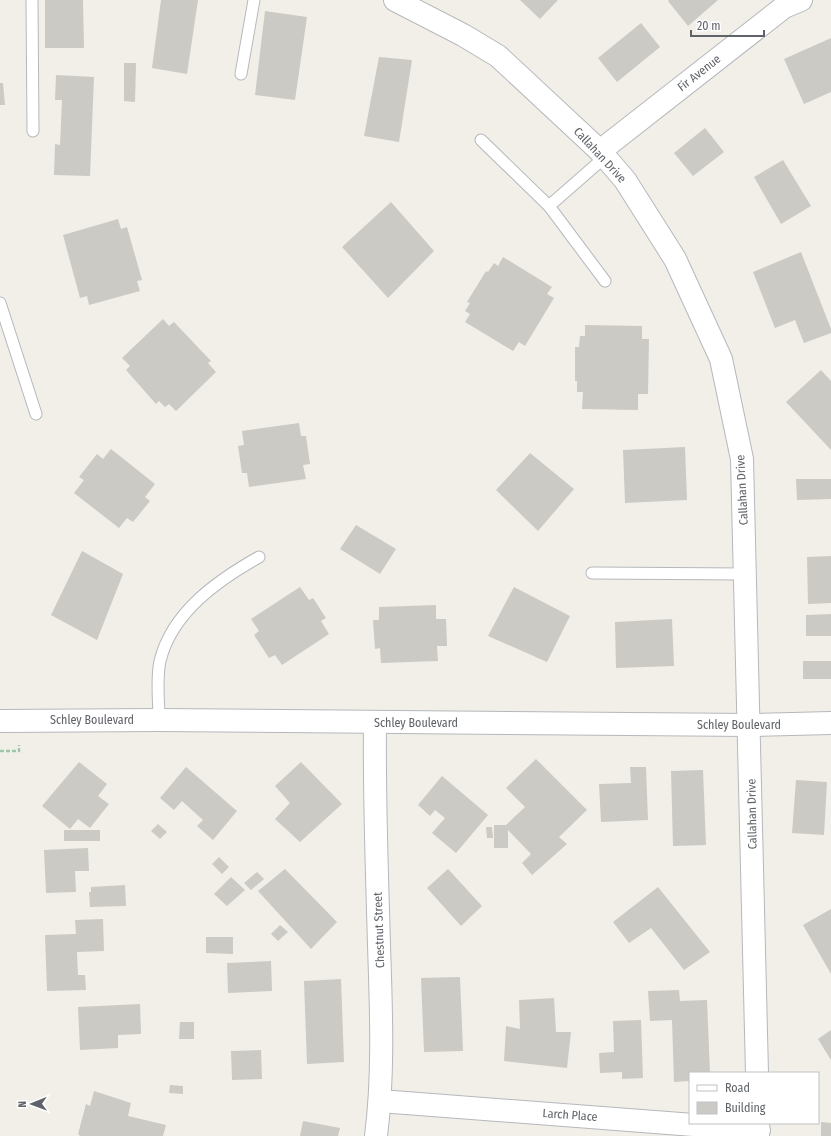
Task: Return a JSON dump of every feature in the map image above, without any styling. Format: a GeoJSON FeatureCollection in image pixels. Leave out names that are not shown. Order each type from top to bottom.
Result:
{"type":"FeatureCollection","features":[{"type":"Feature","properties":{"kind":"street","name":"Callahan Drive"},"geometry":{"type":"LineString","coordinates":[[395,0],[463,35],[498,56],[603,154],[625,180],[675,259],[721,359],[742,459],[750,725],[757,1072]]}},
{"type":"Feature","properties":{"kind":"street","name":"Fir Avenue"},"geometry":{"type":"LineString","coordinates":[[603,154],[788,2]]}},
{"type":"Feature","properties":{"kind":"street","name":"Schley Boulevard"},"geometry":{"type":"LineString","coordinates":[[0,721],[159,720],[750,725],[831,723]]}},
{"type":"Feature","properties":{"kind":"street","name":"Chestnut Street"},"geometry":{"type":"LineString","coordinates":[[375,723],[376,842],[380,989],[380,1101],[376,1136]]}},
{"type":"Feature","properties":{"kind":"street","name":"Larch Place"},"geometry":{"type":"LineString","coordinates":[[380,1101],[758,1130]]}},
{"type":"Feature","properties":{"kind":"lane"},"geometry":{"type":"LineString","coordinates":[[32,0],[33,131]]}},
{"type":"Feature","properties":{"kind":"lane"},"geometry":{"type":"LineString","coordinates":[[241,74],[254,0]]}},
{"type":"Feature","properties":{"kind":"lane"},"geometry":{"type":"LineString","coordinates":[[481,140],[549,206],[605,281]]}},
{"type":"Feature","properties":{"kind":"lane"},"geometry":{"type":"LineString","coordinates":[[549,206],[603,154]]}},
{"type":"Feature","properties":{"kind":"lane"},"geometry":{"type":"LineString","coordinates":[[0,303],[36,414]]}},
{"type":"Feature","properties":{"kind":"lane"},"geometry":{"type":"LineString","coordinates":[[159,720],[160,663],[165,646],[179,620],[222,579],[260,557]]}},
{"type":"Feature","properties":{"kind":"lane"},"geometry":{"type":"LineString","coordinates":[[592,573],[745,574]]}},
{"type":"Feature","properties":{"kind":"building"},"geometry":{"type":"Polygon","coordinates":[[[45,0],[83,0],[84,48],[45,48],[45,0]]]}},
{"type":"Feature","properties":{"kind":"building"},"geometry":{"type":"Polygon","coordinates":[[[161,0],[198,0],[187,74],[152,68],[161,0]]]}},
{"type":"Feature","properties":{"kind":"building"},"geometry":{"type":"Polygon","coordinates":[[[520,0],[558,0],[540,19],[520,0]]]}},
{"type":"Feature","properties":{"kind":"building"},"geometry":{"type":"Polygon","coordinates":[[[718,0],[688,26],[668,1],[718,0]]]}},
{"type":"Feature","properties":{"kind":"building"},"geometry":{"type":"Polygon","coordinates":[[[265,11],[307,17],[295,100],[255,95],[265,11]]]}},
{"type":"Feature","properties":{"kind":"building"},"geometry":{"type":"Polygon","coordinates":[[[641,23],[660,47],[617,82],[598,58],[641,23]]]}},
{"type":"Feature","properties":{"kind":"building"},"geometry":{"type":"Polygon","coordinates":[[[831,38],[831,92],[804,104],[784,59],[831,38]]]}},
{"type":"Feature","properties":{"kind":"building"},"geometry":{"type":"Polygon","coordinates":[[[379,57],[412,60],[399,142],[364,136],[379,57]]]}},
{"type":"Feature","properties":{"kind":"building"},"geometry":{"type":"Polygon","coordinates":[[[124,63],[136,63],[135,102],[124,101],[124,63]]]}},
{"type":"Feature","properties":{"kind":"building"},"geometry":{"type":"Polygon","coordinates":[[[56,75],[94,77],[90,176],[54,175],[55,144],[60,145],[62,100],[55,100],[56,75]]]}},
{"type":"Feature","properties":{"kind":"building"},"geometry":{"type":"Polygon","coordinates":[[[0,83],[3,83],[5,105],[0,105],[0,83]]]}},
{"type":"Feature","properties":{"kind":"building"},"geometry":{"type":"Polygon","coordinates":[[[705,128],[724,152],[693,176],[674,153],[705,128]]]}},
{"type":"Feature","properties":{"kind":"building"},"geometry":{"type":"Polygon","coordinates":[[[783,160],[811,206],[781,224],[754,177],[783,160]]]}},
{"type":"Feature","properties":{"kind":"building"},"geometry":{"type":"Polygon","coordinates":[[[391,202],[434,251],[388,298],[342,247],[391,202]]]}},
{"type":"Feature","properties":{"kind":"building"},"geometry":{"type":"Polygon","coordinates":[[[118,219],[121,229],[127,227],[142,280],[137,281],[140,291],[89,305],[87,296],[80,298],[63,235],[118,219]]]}},
{"type":"Feature","properties":{"kind":"building"},"geometry":{"type":"Polygon","coordinates":[[[801,252],[831,329],[831,333],[804,343],[795,320],[775,328],[753,272],[801,252]]]}},
{"type":"Feature","properties":{"kind":"building"},"geometry":{"type":"Polygon","coordinates":[[[503,257],[552,287],[547,294],[554,298],[525,346],[519,342],[513,351],[465,322],[470,314],[465,311],[470,303],[467,302],[486,271],[488,272],[494,263],[498,266],[503,257]]]}},
{"type":"Feature","properties":{"kind":"building"},"geometry":{"type":"Polygon","coordinates":[[[163,319],[169,326],[174,322],[211,361],[208,363],[216,372],[176,411],[169,404],[165,407],[159,401],[156,404],[126,370],[130,366],[122,358],[163,319]]]}},
{"type":"Feature","properties":{"kind":"building"},"geometry":{"type":"Polygon","coordinates":[[[585,325],[642,326],[642,339],[649,339],[648,394],[638,394],[638,410],[582,409],[583,392],[577,392],[577,381],[575,381],[575,347],[579,347],[580,336],[585,336],[585,325]]]}},
{"type":"Feature","properties":{"kind":"building"},"geometry":{"type":"Polygon","coordinates":[[[821,370],[831,381],[831,450],[786,402],[821,370]]]}},
{"type":"Feature","properties":{"kind":"building"},"geometry":{"type":"Polygon","coordinates":[[[299,423],[301,436],[306,436],[310,464],[303,465],[306,479],[249,487],[247,473],[242,473],[238,446],[244,445],[242,431],[299,423]]]}},
{"type":"Feature","properties":{"kind":"building"},"geometry":{"type":"Polygon","coordinates":[[[685,447],[687,500],[625,503],[623,450],[685,447]]]}},
{"type":"Feature","properties":{"kind":"building"},"geometry":{"type":"Polygon","coordinates":[[[111,449],[155,484],[145,497],[150,501],[133,522],[127,518],[119,528],[74,493],[84,480],[79,477],[97,454],[103,459],[111,449]]]}},
{"type":"Feature","properties":{"kind":"building"},"geometry":{"type":"Polygon","coordinates":[[[530,453],[574,489],[538,531],[496,490],[530,453]]]}},
{"type":"Feature","properties":{"kind":"building"},"geometry":{"type":"Polygon","coordinates":[[[796,479],[831,479],[831,499],[797,500],[796,479]]]}},
{"type":"Feature","properties":{"kind":"building"},"geometry":{"type":"Polygon","coordinates":[[[356,525],[396,549],[380,574],[340,549],[356,525]]]}},
{"type":"Feature","properties":{"kind":"building"},"geometry":{"type":"Polygon","coordinates":[[[82,551],[123,574],[97,640],[51,615],[82,551]]]}},
{"type":"Feature","properties":{"kind":"building"},"geometry":{"type":"Polygon","coordinates":[[[831,556],[831,603],[808,604],[807,557],[831,556]]]}},
{"type":"Feature","properties":{"kind":"building"},"geometry":{"type":"Polygon","coordinates":[[[300,587],[309,600],[313,598],[326,618],[321,621],[329,634],[282,665],[275,655],[269,658],[254,635],[259,631],[251,619],[300,587]]]}},
{"type":"Feature","properties":{"kind":"building"},"geometry":{"type":"Polygon","coordinates":[[[514,587],[570,616],[547,662],[488,636],[514,587]]]}},
{"type":"Feature","properties":{"kind":"building"},"geometry":{"type":"Polygon","coordinates":[[[436,605],[436,619],[446,619],[447,646],[437,646],[438,661],[381,663],[380,648],[375,649],[373,620],[379,620],[379,607],[436,605]]]}},
{"type":"Feature","properties":{"kind":"building"},"geometry":{"type":"Polygon","coordinates":[[[831,614],[831,636],[806,636],[806,615],[831,614]]]}},
{"type":"Feature","properties":{"kind":"building"},"geometry":{"type":"Polygon","coordinates":[[[672,619],[674,666],[616,668],[615,622],[672,619]]]}},
{"type":"Feature","properties":{"kind":"building"},"geometry":{"type":"Polygon","coordinates":[[[803,661],[831,661],[831,679],[803,679],[803,661]]]}},
{"type":"Feature","properties":{"kind":"building"},"geometry":{"type":"Polygon","coordinates":[[[536,759],[587,810],[559,837],[567,844],[532,875],[522,863],[531,854],[508,830],[508,848],[494,848],[494,825],[506,825],[525,807],[506,788],[536,759]]]}},
{"type":"Feature","properties":{"kind":"building"},"geometry":{"type":"Polygon","coordinates":[[[79,762],[107,784],[98,796],[109,804],[90,828],[78,819],[70,829],[42,806],[79,762]]]}},
{"type":"Feature","properties":{"kind":"building"},"geometry":{"type":"Polygon","coordinates":[[[301,762],[342,804],[300,842],[275,819],[290,803],[275,786],[301,762]]]}},
{"type":"Feature","properties":{"kind":"building"},"geometry":{"type":"Polygon","coordinates":[[[186,767],[237,811],[213,840],[197,826],[203,820],[182,801],[174,810],[160,798],[186,767]]]}},
{"type":"Feature","properties":{"kind":"building"},"geometry":{"type":"Polygon","coordinates":[[[630,767],[646,767],[648,820],[601,822],[599,784],[631,783],[630,767]]]}},
{"type":"Feature","properties":{"kind":"building"},"geometry":{"type":"Polygon","coordinates":[[[703,770],[706,845],[673,846],[671,771],[703,770]]]}},
{"type":"Feature","properties":{"kind":"building"},"geometry":{"type":"Polygon","coordinates":[[[442,776],[488,815],[456,853],[432,833],[445,818],[435,810],[430,816],[418,805],[442,776]]]}},
{"type":"Feature","properties":{"kind":"building"},"geometry":{"type":"Polygon","coordinates":[[[796,780],[827,782],[824,835],[792,833],[796,780]]]}},
{"type":"Feature","properties":{"kind":"building"},"geometry":{"type":"Polygon","coordinates":[[[158,824],[167,832],[160,839],[151,831],[158,824]]]}},
{"type":"Feature","properties":{"kind":"building"},"geometry":{"type":"Polygon","coordinates":[[[486,827],[492,827],[493,838],[487,838],[486,827]]]}},
{"type":"Feature","properties":{"kind":"building"},"geometry":{"type":"Polygon","coordinates":[[[64,830],[100,830],[100,841],[64,841],[64,830]]]}},
{"type":"Feature","properties":{"kind":"building"},"geometry":{"type":"Polygon","coordinates":[[[88,848],[89,871],[75,871],[76,892],[46,893],[44,850],[88,848]]]}},
{"type":"Feature","properties":{"kind":"building"},"geometry":{"type":"Polygon","coordinates":[[[219,857],[229,867],[222,874],[212,864],[219,857]]]}},
{"type":"Feature","properties":{"kind":"building"},"geometry":{"type":"Polygon","coordinates":[[[285,869],[337,922],[311,949],[258,891],[285,869]]]}},
{"type":"Feature","properties":{"kind":"building"},"geometry":{"type":"Polygon","coordinates":[[[448,869],[482,906],[461,926],[427,888],[448,869]]]}},
{"type":"Feature","properties":{"kind":"building"},"geometry":{"type":"Polygon","coordinates":[[[257,872],[264,879],[251,890],[244,883],[257,872]]]}},
{"type":"Feature","properties":{"kind":"building"},"geometry":{"type":"Polygon","coordinates":[[[231,877],[245,890],[227,906],[214,894],[231,877]]]}},
{"type":"Feature","properties":{"kind":"building"},"geometry":{"type":"Polygon","coordinates":[[[125,885],[126,906],[90,907],[89,892],[91,892],[91,887],[125,885]]]}},
{"type":"Feature","properties":{"kind":"building"},"geometry":{"type":"Polygon","coordinates":[[[658,887],[710,952],[684,970],[651,928],[629,943],[613,922],[658,887]]]}},
{"type":"Feature","properties":{"kind":"building"},"geometry":{"type":"Polygon","coordinates":[[[831,909],[831,974],[803,925],[831,909]]]}},
{"type":"Feature","properties":{"kind":"building"},"geometry":{"type":"Polygon","coordinates":[[[103,919],[104,951],[77,952],[78,975],[85,975],[86,990],[47,991],[45,935],[76,934],[75,920],[103,919]]]}},
{"type":"Feature","properties":{"kind":"building"},"geometry":{"type":"Polygon","coordinates":[[[280,925],[288,932],[278,941],[271,934],[280,925]]]}},
{"type":"Feature","properties":{"kind":"building"},"geometry":{"type":"Polygon","coordinates":[[[206,937],[233,937],[233,954],[206,953],[206,937]]]}},
{"type":"Feature","properties":{"kind":"building"},"geometry":{"type":"Polygon","coordinates":[[[271,961],[272,991],[228,993],[227,963],[271,961]]]}},
{"type":"Feature","properties":{"kind":"building"},"geometry":{"type":"Polygon","coordinates":[[[460,977],[463,1051],[424,1052],[421,978],[460,977]]]}},
{"type":"Feature","properties":{"kind":"building"},"geometry":{"type":"Polygon","coordinates":[[[341,979],[344,1062],[307,1064],[304,981],[341,979]]]}},
{"type":"Feature","properties":{"kind":"building"},"geometry":{"type":"Polygon","coordinates":[[[679,990],[680,1001],[707,1000],[710,1072],[689,1072],[689,1081],[674,1082],[672,1020],[650,1021],[648,991],[679,990]]]}},
{"type":"Feature","properties":{"kind":"building"},"geometry":{"type":"Polygon","coordinates":[[[554,998],[556,1032],[571,1032],[567,1068],[504,1061],[506,1026],[520,1029],[519,1000],[554,998]]]}},
{"type":"Feature","properties":{"kind":"building"},"geometry":{"type":"Polygon","coordinates":[[[140,1004],[141,1034],[118,1035],[118,1048],[80,1050],[78,1007],[140,1004]]]}},
{"type":"Feature","properties":{"kind":"building"},"geometry":{"type":"Polygon","coordinates":[[[641,1020],[643,1078],[622,1079],[622,1072],[600,1073],[599,1053],[614,1052],[613,1021],[641,1020]]]}},
{"type":"Feature","properties":{"kind":"building"},"geometry":{"type":"Polygon","coordinates":[[[180,1022],[194,1022],[194,1039],[179,1039],[180,1022]]]}},
{"type":"Feature","properties":{"kind":"building"},"geometry":{"type":"Polygon","coordinates":[[[831,1030],[831,1060],[818,1039],[831,1030]]]}},
{"type":"Feature","properties":{"kind":"building"},"geometry":{"type":"Polygon","coordinates":[[[261,1050],[262,1079],[232,1080],[231,1051],[261,1050]]]}},
{"type":"Feature","properties":{"kind":"building"},"geometry":{"type":"Polygon","coordinates":[[[170,1085],[183,1086],[183,1094],[169,1093],[170,1085]]]}},
{"type":"Feature","properties":{"kind":"building"},"geometry":{"type":"Polygon","coordinates":[[[94,1091],[131,1103],[128,1116],[166,1125],[163,1136],[80,1136],[78,1134],[86,1104],[90,1106],[94,1091]]]}},
{"type":"Feature","properties":{"kind":"building"},"geometry":{"type":"Polygon","coordinates":[[[303,1121],[340,1128],[338,1136],[300,1136],[303,1121]]]}},
{"type":"Feature","properties":{"kind":"building"},"geometry":{"type":"Polygon","coordinates":[[[821,1122],[831,1123],[831,1136],[821,1136],[821,1122]]]}}]}
